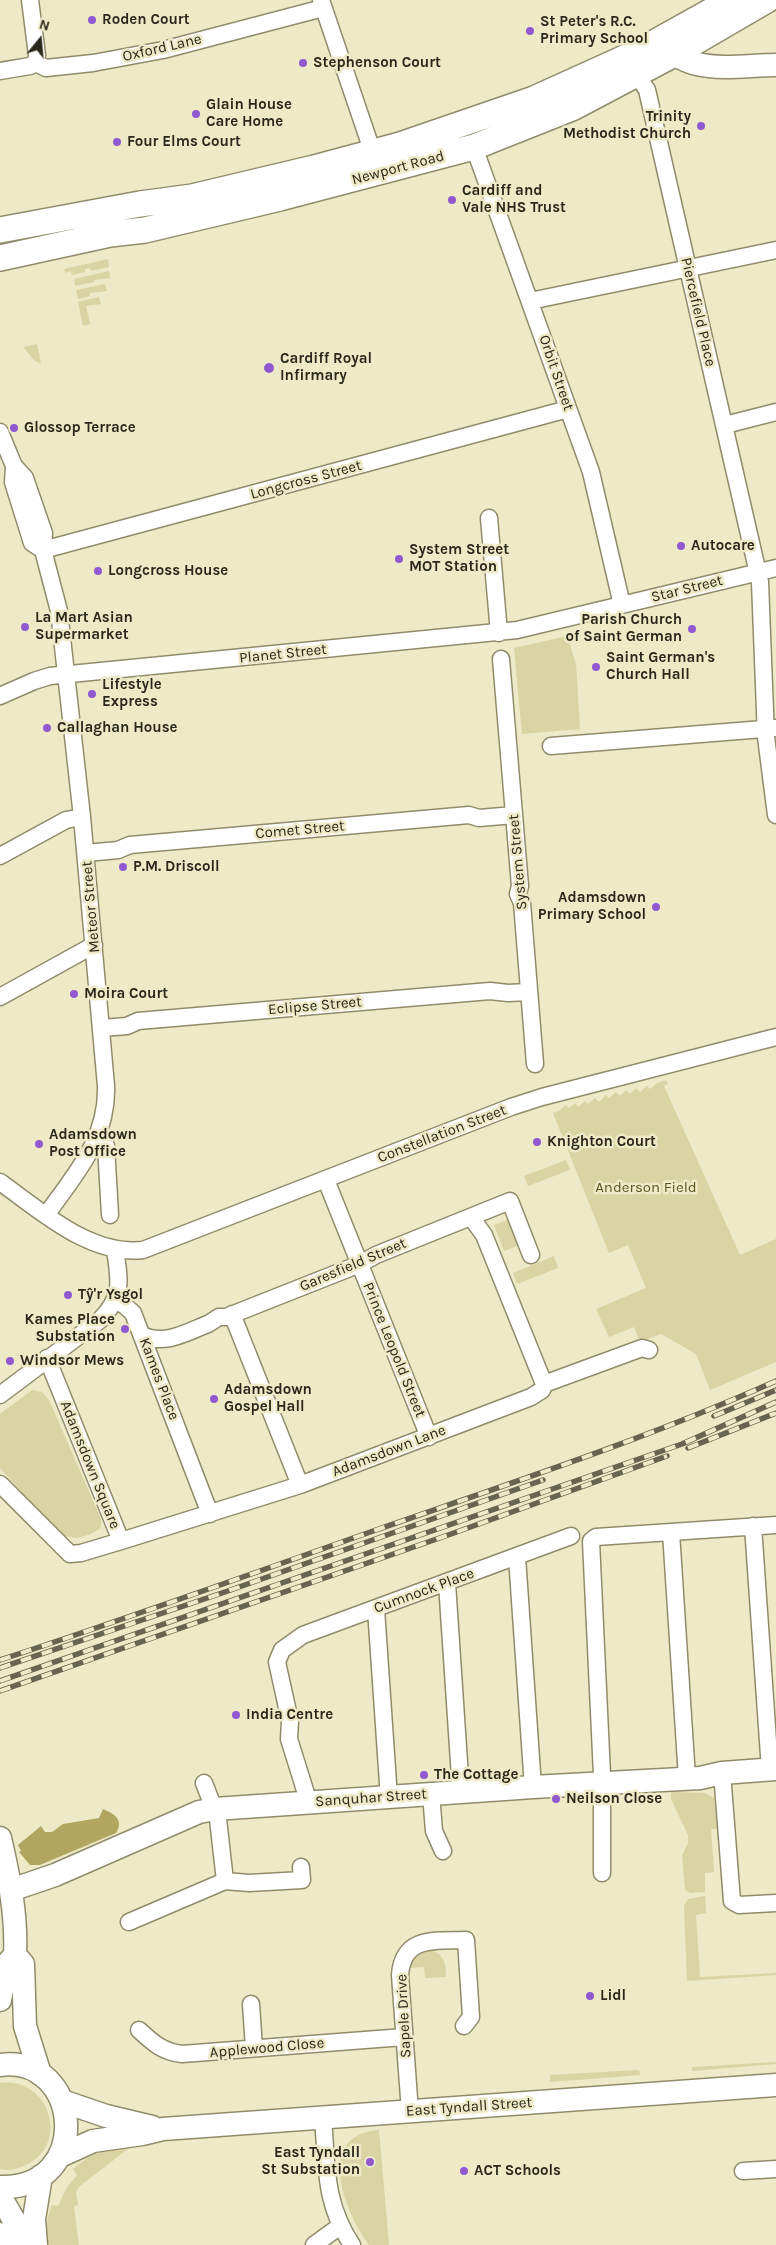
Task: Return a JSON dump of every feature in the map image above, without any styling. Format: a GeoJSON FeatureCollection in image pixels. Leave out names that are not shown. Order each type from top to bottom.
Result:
{"type":"FeatureCollection","features":[{"type":"Feature","properties":{"kind":"main road","name":"Newport Road"},"geometry":{"type":"LineString","coordinates":[[0,230],[474,147],[572,108],[634,61],[731,0]]}},
{"type":"Feature","properties":{"kind":"main road","name":"Newport Road"},"geometry":{"type":"LineString","coordinates":[[0,258],[110,234],[145,230],[376,163],[634,61],[676,54],[767,0]]}},
{"type":"Feature","properties":{"kind":"street"},"geometry":{"type":"LineString","coordinates":[[30,0],[37,55],[36,63]]}},
{"type":"Feature","properties":{"kind":"street"},"geometry":{"type":"LineString","coordinates":[[322,4],[376,163]]}},
{"type":"Feature","properties":{"kind":"street","name":"Oxford Lane"},"geometry":{"type":"LineString","coordinates":[[0,71],[30,66],[36,63],[46,68],[129,57],[172,48],[322,4]]}},
{"type":"Feature","properties":{"kind":"street"},"geometry":{"type":"LineString","coordinates":[[676,54],[692,63],[708,66],[776,65]]}},
{"type":"Feature","properties":{"kind":"street","name":"Piercefield Place"},"geometry":{"type":"LineString","coordinates":[[634,61],[647,90],[760,582],[776,814]]}},
{"type":"Feature","properties":{"kind":"street","name":"Orbit Street"},"geometry":{"type":"LineString","coordinates":[[474,147],[592,478],[622,605]]}},
{"type":"Feature","properties":{"kind":"street"},"geometry":{"type":"LineString","coordinates":[[530,301],[776,250]]}},
{"type":"Feature","properties":{"kind":"street","name":"Longcross Street"},"geometry":{"type":"LineString","coordinates":[[42,550],[568,409]]}},
{"type":"Feature","properties":{"kind":"street"},"geometry":{"type":"LineString","coordinates":[[725,425],[776,412]]}},
{"type":"Feature","properties":{"kind":"street"},"geometry":{"type":"LineString","coordinates":[[0,432],[14,466],[13,482],[32,543],[42,550]]}},
{"type":"Feature","properties":{"kind":"street"},"geometry":{"type":"LineString","coordinates":[[489,518],[499,633]]}},
{"type":"Feature","properties":{"kind":"street","name":"Meteor Street"},"geometry":{"type":"LineString","coordinates":[[42,550],[59,611],[67,674],[86,853],[107,1099],[103,1125],[96,1139],[47,1214]]}},
{"type":"Feature","properties":{"kind":"street","name":"Star Street"},"geometry":{"type":"LineString","coordinates":[[499,633],[528,628],[776,568]]}},
{"type":"Feature","properties":{"kind":"street","name":"Planet Street"},"geometry":{"type":"LineString","coordinates":[[0,696],[42,678],[67,674],[499,633]]}},
{"type":"Feature","properties":{"kind":"street","name":"System Street"},"geometry":{"type":"LineString","coordinates":[[501,659],[520,886],[518,894],[522,903],[535,1064]]}},
{"type":"Feature","properties":{"kind":"street"},"geometry":{"type":"LineString","coordinates":[[551,746],[771,728]]}},
{"type":"Feature","properties":{"kind":"street","name":"Comet Street"},"geometry":{"type":"LineString","coordinates":[[86,853],[118,850],[130,845],[469,815],[479,818],[514,815]]}},
{"type":"Feature","properties":{"kind":"street"},"geometry":{"type":"LineString","coordinates":[[0,856],[66,820],[82,817]]}},
{"type":"Feature","properties":{"kind":"street"},"geometry":{"type":"LineString","coordinates":[[0,997],[94,946]]}},
{"type":"Feature","properties":{"kind":"street","name":"Eclipse Street"},"geometry":{"type":"LineString","coordinates":[[102,1028],[126,1026],[138,1021],[490,991],[508,993],[529,992]]}},
{"type":"Feature","properties":{"kind":"street","name":"Constellation Street"},"geometry":{"type":"LineString","coordinates":[[2,1189],[95,1244],[115,1250],[136,1251],[155,1247],[531,1100],[776,1037]]}},
{"type":"Feature","properties":{"kind":"street"},"geometry":{"type":"LineString","coordinates":[[96,1139],[106,1146],[110,1215]]}},
{"type":"Feature","properties":{"kind":"street","name":"Prince Leopold Street"},"geometry":{"type":"LineString","coordinates":[[326,1180],[429,1436]]}},
{"type":"Feature","properties":{"kind":"street","name":"Garesfield Street"},"geometry":{"type":"LineString","coordinates":[[142,1335],[151,1339],[170,1339],[208,1324],[219,1317],[232,1314],[360,1264],[376,1255],[510,1201],[531,1255]]}},
{"type":"Feature","properties":{"kind":"street"},"geometry":{"type":"LineString","coordinates":[[471,1217],[484,1235],[544,1384]]}},
{"type":"Feature","properties":{"kind":"street"},"geometry":{"type":"LineString","coordinates":[[0,1395],[100,1320],[116,1301],[119,1273],[115,1250]]}},
{"type":"Feature","properties":{"kind":"street","name":"Kames Place"},"geometry":{"type":"LineString","coordinates":[[116,1301],[133,1313],[210,1514]]}},
{"type":"Feature","properties":{"kind":"street"},"geometry":{"type":"LineString","coordinates":[[232,1314],[300,1485]]}},
{"type":"Feature","properties":{"kind":"street","name":"Adamsdown Lane"},"geometry":{"type":"LineString","coordinates":[[121,1541],[300,1485],[531,1397],[542,1390],[544,1384],[642,1348],[649,1350]]}},
{"type":"Feature","properties":{"kind":"street","name":"Adamsdown Square"},"geometry":{"type":"LineString","coordinates":[[0,1484],[70,1554],[81,1554],[121,1541],[47,1358]]}},
{"type":"Feature","properties":{"kind":"street"},"geometry":{"type":"LineString","coordinates":[[602,1873],[602,1784],[590,1544],[592,1538],[776,1525]]}},
{"type":"Feature","properties":{"kind":"street"},"geometry":{"type":"LineString","coordinates":[[754,1526],[773,1770]]}},
{"type":"Feature","properties":{"kind":"street"},"geometry":{"type":"LineString","coordinates":[[671,1532],[687,1778]]}},
{"type":"Feature","properties":{"kind":"street","name":"Cumnock Place"},"geometry":{"type":"LineString","coordinates":[[309,1803],[290,1738],[290,1721],[277,1662],[281,1652],[303,1635],[571,1536]]}},
{"type":"Feature","properties":{"kind":"street"},"geometry":{"type":"LineString","coordinates":[[517,1557],[533,1787]]}},
{"type":"Feature","properties":{"kind":"street"},"geometry":{"type":"LineString","coordinates":[[447,1583],[461,1792]]}},
{"type":"Feature","properties":{"kind":"street"},"geometry":{"type":"LineString","coordinates":[[376,1609],[389,1798]]}},
{"type":"Feature","properties":{"kind":"street","name":"Sanquhar Street"},"geometry":{"type":"LineString","coordinates":[[10,1884],[55,1875],[199,1812],[215,1809],[602,1784],[773,1770]]}},
{"type":"Feature","properties":{"kind":"street"},"geometry":{"type":"LineString","coordinates":[[722,1773],[732,1901],[739,1905],[776,1903]]}},
{"type":"Feature","properties":{"kind":"street"},"geometry":{"type":"LineString","coordinates":[[204,1783],[215,1809],[225,1881]]}},
{"type":"Feature","properties":{"kind":"street"},"geometry":{"type":"LineString","coordinates":[[431,1794],[434,1831],[443,1851]]}},
{"type":"Feature","properties":{"kind":"street"},"geometry":{"type":"LineString","coordinates":[[0,1838],[10,1884],[16,1940],[15,1955],[7,1964],[0,2000]]}},
{"type":"Feature","properties":{"kind":"street"},"geometry":{"type":"LineString","coordinates":[[129,1922],[225,1881],[249,1883],[302,1880],[301,1868]]}},
{"type":"Feature","properties":{"kind":"street","name":"Sapele Drive"},"geometry":{"type":"LineString","coordinates":[[410,2112],[401,1967],[403,1958],[409,1950],[425,1942],[466,1940],[471,2017],[464,2026]]}},
{"type":"Feature","properties":{"kind":"street"},"geometry":{"type":"LineString","coordinates":[[15,1955],[23,1964],[25,2026],[40,2074]]}},
{"type":"Feature","properties":{"kind":"street"},"geometry":{"type":"LineString","coordinates":[[251,2004],[254,2048]]}},
{"type":"Feature","properties":{"kind":"street","name":"Applewood Close"},"geometry":{"type":"LineString","coordinates":[[139,2030],[157,2046],[170,2053],[182,2054],[404,2037]]}},
{"type":"Feature","properties":{"kind":"street"},"geometry":{"type":"LineString","coordinates":[[0,2064],[24,2066],[40,2074],[53,2086],[62,2101],[67,2119],[66,2138],[60,2156],[42,2176],[27,2184],[0,2187]]}},
{"type":"Feature","properties":{"kind":"street","name":"East Tyndall Street"},"geometry":{"type":"LineString","coordinates":[[60,2156],[93,2141],[163,2129],[776,2085]]}},
{"type":"Feature","properties":{"kind":"street","name":"East Tyndall Street"},"geometry":{"type":"LineString","coordinates":[[62,2101],[106,2116],[163,2129]]}},
{"type":"Feature","properties":{"kind":"street"},"geometry":{"type":"LineString","coordinates":[[323,2118],[328,2187],[333,2210],[352,2245]]}},
{"type":"Feature","properties":{"kind":"street"},"geometry":{"type":"LineString","coordinates":[[744,2171],[776,2169]]}},
{"type":"Feature","properties":{"kind":"street"},"geometry":{"type":"LineString","coordinates":[[36,2245],[34,2219],[42,2176]]}},
{"type":"Feature","properties":{"kind":"street"},"geometry":{"type":"LineString","coordinates":[[0,2196],[19,2229],[23,2245]]}},
{"type":"Feature","properties":{"kind":"street"},"geometry":{"type":"LineString","coordinates":[[314,2245],[340,2226]]}},
{"type":"Feature","properties":{"kind":"street"},"geometry":{"type":"LineString","coordinates":[[0,2234],[6,2245]]}},
{"type":"Feature","properties":{"kind":"green space"},"geometry":{"type":"Polygon","coordinates":[[[108,259],[109,267],[91,271],[90,268],[85,269],[85,272],[72,275],[71,271],[65,273],[64,269],[108,259]]]}},
{"type":"Feature","properties":{"kind":"green space"},"geometry":{"type":"Polygon","coordinates":[[[109,271],[110,278],[94,280],[94,282],[75,286],[74,279],[109,271]]]}},
{"type":"Feature","properties":{"kind":"green space"},"geometry":{"type":"Polygon","coordinates":[[[105,284],[107,291],[90,293],[90,296],[78,299],[76,290],[105,284]]]}},
{"type":"Feature","properties":{"kind":"green space"},"geometry":{"type":"Polygon","coordinates":[[[99,297],[101,304],[86,306],[90,324],[83,326],[78,302],[99,297]]]}},
{"type":"Feature","properties":{"kind":"green space"},"geometry":{"type":"Polygon","coordinates":[[[37,344],[41,364],[34,360],[23,347],[37,344]]]}},
{"type":"Feature","properties":{"kind":"green space"},"geometry":{"type":"Polygon","coordinates":[[[567,636],[576,664],[580,729],[522,734],[514,648],[567,636]]]}},
{"type":"Feature","properties":{"kind":"green space","name":"Anderson Field"},"geometry":{"type":"Polygon","coordinates":[[[666,1080],[668,1084],[664,1086],[740,1255],[776,1239],[776,1362],[710,1390],[696,1354],[661,1334],[640,1342],[634,1327],[609,1337],[596,1309],[646,1288],[628,1245],[609,1253],[553,1113],[566,1105],[569,1108],[575,1103],[578,1107],[585,1101],[588,1104],[595,1098],[599,1102],[606,1095],[609,1098],[616,1092],[620,1096],[626,1090],[630,1094],[636,1088],[640,1092],[647,1086],[650,1089],[657,1083],[666,1080]]]}},
{"type":"Feature","properties":{"kind":"green space"},"geometry":{"type":"Polygon","coordinates":[[[566,1160],[570,1169],[528,1186],[524,1176],[566,1160]]]}},
{"type":"Feature","properties":{"kind":"green space"},"geometry":{"type":"Polygon","coordinates":[[[510,1219],[520,1245],[504,1251],[494,1225],[510,1219]]]}},
{"type":"Feature","properties":{"kind":"green space"},"geometry":{"type":"Polygon","coordinates":[[[554,1256],[558,1268],[517,1284],[513,1273],[554,1256]]]}},
{"type":"Feature","properties":{"kind":"green space"},"geometry":{"type":"Polygon","coordinates":[[[32,1390],[42,1392],[49,1400],[101,1519],[101,1528],[90,1534],[73,1538],[56,1531],[0,1468],[0,1414],[32,1390]]]}},
{"type":"Feature","properties":{"kind":"green space"},"geometry":{"type":"Polygon","coordinates":[[[671,1792],[705,1793],[714,1798],[717,1829],[711,1829],[714,1872],[705,1873],[705,1892],[690,1893],[685,1890],[682,1855],[688,1843],[688,1835],[671,1799],[671,1792]]]}},
{"type":"Feature","properties":{"kind":"green space"},"geometry":{"type":"Polygon","coordinates":[[[705,1896],[706,1913],[696,1915],[700,1977],[776,1973],[776,1975],[687,1981],[684,1906],[688,1899],[705,1896]]]}},
{"type":"Feature","properties":{"kind":"green space"},"geometry":{"type":"Polygon","coordinates":[[[430,1950],[439,1954],[444,1960],[446,1977],[425,1978],[424,1967],[408,1968],[417,1956],[422,1952],[430,1950]]]}},
{"type":"Feature","properties":{"kind":"green space"},"geometry":{"type":"Polygon","coordinates":[[[776,2062],[776,2064],[692,2071],[692,2067],[776,2062]]]}},
{"type":"Feature","properties":{"kind":"green space"},"geometry":{"type":"Polygon","coordinates":[[[639,2070],[640,2075],[550,2082],[550,2075],[639,2070]]]}},
{"type":"Feature","properties":{"kind":"green space"},"geometry":{"type":"Polygon","coordinates":[[[0,2083],[17,2084],[31,2090],[42,2100],[48,2114],[50,2128],[48,2142],[40,2155],[20,2168],[0,2169],[0,2083]]]}},
{"type":"Feature","properties":{"kind":"green space"},"geometry":{"type":"Polygon","coordinates":[[[379,2130],[389,2245],[369,2245],[351,2214],[344,2195],[340,2177],[341,2160],[346,2145],[359,2135],[379,2130]]]}},
{"type":"Feature","properties":{"kind":"green space"},"geometry":{"type":"Polygon","coordinates":[[[129,2148],[80,2186],[76,2192],[78,2205],[74,2206],[79,2245],[47,2245],[46,2230],[50,2210],[52,2205],[58,2206],[66,2189],[77,2175],[73,2169],[92,2155],[129,2148]]]}},
{"type":"Feature","properties":{"kind":"shaded area"},"geometry":{"type":"Polygon","coordinates":[[[103,1809],[111,1813],[119,1821],[116,1833],[40,1865],[30,1865],[19,1852],[21,1851],[18,1845],[41,1826],[45,1832],[52,1832],[63,1824],[99,1818],[103,1809]]]}},
{"type":"Feature","properties":{"kind":"railway"},"geometry":{"type":"LineString","coordinates":[[0,1660],[578,1460],[678,1422],[776,1381]]}},
{"type":"Feature","properties":{"kind":"railway"},"geometry":{"type":"LineString","coordinates":[[714,1416],[776,1390]]}},
{"type":"Feature","properties":{"kind":"railway"},"geometry":{"type":"LineString","coordinates":[[0,1681],[682,1444],[776,1402]]}},
{"type":"Feature","properties":{"kind":"railway"},"geometry":{"type":"LineString","coordinates":[[688,1448],[776,1413]]}},
{"type":"Feature","properties":{"kind":"railway"},"geometry":{"type":"LineString","coordinates":[[0,1691],[451,1534],[667,1456]]}},
{"type":"Feature","properties":{"kind":"railway"},"geometry":{"type":"LineString","coordinates":[[0,1668],[222,1593],[543,1480]]}},
{"type":"Feature","properties":{"kind":"place","name":"Roden Court"},"geometry":{"type":"Point","coordinates":[92,20]}},
{"type":"Feature","properties":{"kind":"place","name":"St Peter's R.C. Primary School"},"geometry":{"type":"Point","coordinates":[530,31]}},
{"type":"Feature","properties":{"kind":"place","name":"Stephenson Court"},"geometry":{"type":"Point","coordinates":[303,63]}},
{"type":"Feature","properties":{"kind":"place","name":"Glain House Care Home"},"geometry":{"type":"Point","coordinates":[196,114]}},
{"type":"Feature","properties":{"kind":"place","name":"Trinity Methodist Church"},"geometry":{"type":"Point","coordinates":[701,126]}},
{"type":"Feature","properties":{"kind":"place","name":"Four Elms Court"},"geometry":{"type":"Point","coordinates":[117,142]}},
{"type":"Feature","properties":{"kind":"place","name":"Cardiff and Vale NHS Trust"},"geometry":{"type":"Point","coordinates":[452,200]}},
{"type":"Feature","properties":{"kind":"place","name":"Cardiff Royal Infirmary"},"geometry":{"type":"Point","coordinates":[269,368]}},
{"type":"Feature","properties":{"kind":"place","name":"Glossop Terrace"},"geometry":{"type":"Point","coordinates":[14,428]}},
{"type":"Feature","properties":{"kind":"place","name":"Autocare"},"geometry":{"type":"Point","coordinates":[681,546]}},
{"type":"Feature","properties":{"kind":"place","name":"System Street MOT Station"},"geometry":{"type":"Point","coordinates":[399,559]}},
{"type":"Feature","properties":{"kind":"place","name":"Longcross House"},"geometry":{"type":"Point","coordinates":[98,571]}},
{"type":"Feature","properties":{"kind":"place","name":"La Mart Asian Supermarket"},"geometry":{"type":"Point","coordinates":[25,627]}},
{"type":"Feature","properties":{"kind":"place","name":"Parish Church of Saint German"},"geometry":{"type":"Point","coordinates":[692,629]}},
{"type":"Feature","properties":{"kind":"place","name":"Saint German's Church Hall"},"geometry":{"type":"Point","coordinates":[596,667]}},
{"type":"Feature","properties":{"kind":"place","name":"Lifestyle Express"},"geometry":{"type":"Point","coordinates":[92,694]}},
{"type":"Feature","properties":{"kind":"place","name":"Callaghan House"},"geometry":{"type":"Point","coordinates":[47,728]}},
{"type":"Feature","properties":{"kind":"place","name":"P.M. Driscoll"},"geometry":{"type":"Point","coordinates":[123,867]}},
{"type":"Feature","properties":{"kind":"place","name":"Adamsdown Primary School"},"geometry":{"type":"Point","coordinates":[656,907]}},
{"type":"Feature","properties":{"kind":"place","name":"Moira Court"},"geometry":{"type":"Point","coordinates":[74,994]}},
{"type":"Feature","properties":{"kind":"place","name":"Knighton Court"},"geometry":{"type":"Point","coordinates":[537,1142]}},
{"type":"Feature","properties":{"kind":"place","name":"Adamsdown Post Office"},"geometry":{"type":"Point","coordinates":[39,1144]}},
{"type":"Feature","properties":{"kind":"place","name":"Tŷ'r Ysgol"},"geometry":{"type":"Point","coordinates":[68,1295]}},
{"type":"Feature","properties":{"kind":"place","name":"Kames Place Substation"},"geometry":{"type":"Point","coordinates":[125,1329]}},
{"type":"Feature","properties":{"kind":"place","name":"Windsor Mews"},"geometry":{"type":"Point","coordinates":[10,1361]}},
{"type":"Feature","properties":{"kind":"place","name":"Adamsdown Gospel Hall"},"geometry":{"type":"Point","coordinates":[214,1399]}},
{"type":"Feature","properties":{"kind":"place","name":"India Centre"},"geometry":{"type":"Point","coordinates":[236,1715]}},
{"type":"Feature","properties":{"kind":"place","name":"The Cottage"},"geometry":{"type":"Point","coordinates":[424,1775]}},
{"type":"Feature","properties":{"kind":"place","name":"Neilson Close"},"geometry":{"type":"Point","coordinates":[556,1799]}},
{"type":"Feature","properties":{"kind":"place","name":"Lidl"},"geometry":{"type":"Point","coordinates":[590,1996]}},
{"type":"Feature","properties":{"kind":"place","name":"East Tyndall St Substation"},"geometry":{"type":"Point","coordinates":[370,2162]}},
{"type":"Feature","properties":{"kind":"place","name":"ACT Schools"},"geometry":{"type":"Point","coordinates":[464,2171]}}]}
